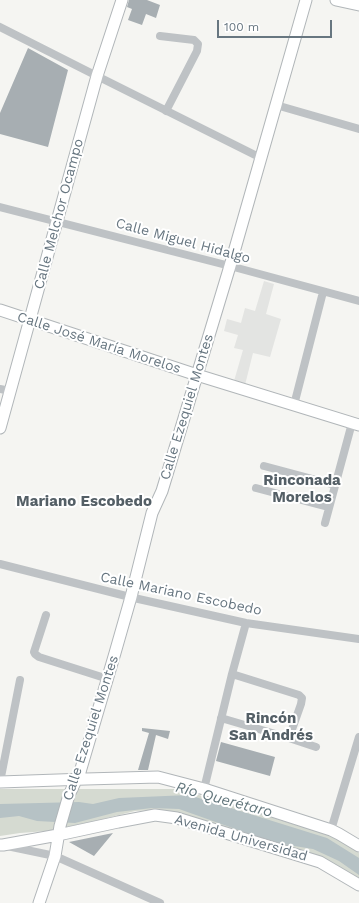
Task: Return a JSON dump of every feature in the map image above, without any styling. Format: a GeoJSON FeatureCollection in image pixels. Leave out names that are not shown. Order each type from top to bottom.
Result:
{"type":"FeatureCollection","features":[{"type":"Feature","properties":{"kind":"main road","name":"Calle Melchor Ocampo"},"geometry":{"type":"LineString","coordinates":[[0,428],[5,390],[30,320],[97,76],[122,0]]}},
{"type":"Feature","properties":{"kind":"main road","name":"Calle Ezequiel Montes"},"geometry":{"type":"LineString","coordinates":[[39,903],[55,856],[59,830],[69,795],[81,769],[108,678],[131,597],[152,513],[162,491],[230,266],[306,0]]}},
{"type":"Feature","properties":{"kind":"main road"},"geometry":{"type":"LineString","coordinates":[[336,0],[359,5]]}},
{"type":"Feature","properties":{"kind":"main road","name":"Calle José María Morelos"},"geometry":{"type":"LineString","coordinates":[[0,310],[197,375],[355,424]]}},
{"type":"Feature","properties":{"kind":"main road"},"geometry":{"type":"LineString","coordinates":[[0,782],[158,778],[204,789],[331,830],[359,846]]}},
{"type":"Feature","properties":{"kind":"main road","name":"Avenida Universidad"},"geometry":{"type":"LineString","coordinates":[[1,845],[59,830],[118,822],[155,815],[177,818],[320,862],[359,885]]}},
{"type":"Feature","properties":{"kind":"street"},"geometry":{"type":"LineString","coordinates":[[0,27],[261,158]]}},
{"type":"Feature","properties":{"kind":"street"},"geometry":{"type":"LineString","coordinates":[[160,36],[194,40],[198,44],[197,51],[166,110]]}},
{"type":"Feature","properties":{"kind":"street"},"geometry":{"type":"LineString","coordinates":[[276,105],[359,128]]}},
{"type":"Feature","properties":{"kind":"street","name":"Calle Miguel Hidalgo"},"geometry":{"type":"LineString","coordinates":[[0,207],[230,266],[359,302]]}},
{"type":"Feature","properties":{"kind":"street"},"geometry":{"type":"LineString","coordinates":[[294,405],[323,292]]}},
{"type":"Feature","properties":{"kind":"street"},"geometry":{"type":"LineString","coordinates":[[324,523],[355,424]]}},
{"type":"Feature","properties":{"kind":"street"},"geometry":{"type":"LineString","coordinates":[[264,466],[335,485]]}},
{"type":"Feature","properties":{"kind":"street"},"geometry":{"type":"LineString","coordinates":[[256,488],[328,508]]}},
{"type":"Feature","properties":{"kind":"street","name":"Calle Mariano Escobedo"},"geometry":{"type":"LineString","coordinates":[[0,564],[131,597],[246,623],[359,639]]}},
{"type":"Feature","properties":{"kind":"street"},"geometry":{"type":"LineString","coordinates":[[46,615],[34,652],[35,654],[39,657],[108,678]]}},
{"type":"Feature","properties":{"kind":"street"},"geometry":{"type":"LineString","coordinates":[[204,789],[246,623]]}},
{"type":"Feature","properties":{"kind":"street"},"geometry":{"type":"LineString","coordinates":[[232,674],[298,695],[302,698],[289,738]]}},
{"type":"Feature","properties":{"kind":"street"},"geometry":{"type":"LineString","coordinates":[[0,782],[20,680]]}},
{"type":"Feature","properties":{"kind":"street"},"geometry":{"type":"LineString","coordinates":[[221,718],[316,747]]}},
{"type":"Feature","properties":{"kind":"street"},"geometry":{"type":"LineString","coordinates":[[331,830],[359,737]]}},
{"type":"Feature","properties":{"kind":"street"},"geometry":{"type":"LineString","coordinates":[[1,845],[55,856],[160,903]]}},
{"type":"Feature","properties":{"kind":"shaded area"},"geometry":{"type":"Polygon","coordinates":[[[264,281],[274,284],[266,314],[281,319],[270,357],[253,353],[245,385],[234,381],[243,350],[234,348],[238,335],[224,331],[227,319],[241,323],[245,308],[255,311],[264,281]]]}},
{"type":"Feature","properties":{"kind":"shaded area"},"geometry":{"type":"Polygon","coordinates":[[[0,789],[180,789],[335,837],[359,853],[359,880],[321,857],[259,838],[156,810],[135,811],[47,831],[0,836],[0,789]]]}},
{"type":"Feature","properties":{"kind":"shaded area"},"geometry":{"type":"Polygon","coordinates":[[[189,795],[327,838],[359,858],[359,875],[339,861],[313,849],[282,844],[255,836],[179,809],[152,808],[117,812],[75,823],[37,821],[19,816],[0,818],[0,804],[79,802],[93,804],[119,798],[189,795]]]}},
{"type":"Feature","properties":{"kind":"building"},"geometry":{"type":"Polygon","coordinates":[[[129,0],[147,0],[160,5],[156,18],[146,14],[142,25],[128,20],[132,9],[127,7],[129,0]]]}},
{"type":"Feature","properties":{"kind":"building"},"geometry":{"type":"Polygon","coordinates":[[[28,48],[68,70],[48,147],[0,134],[0,113],[28,48]]]}},
{"type":"Feature","properties":{"kind":"building"},"geometry":{"type":"Polygon","coordinates":[[[142,728],[170,731],[168,739],[156,735],[148,770],[138,770],[149,733],[142,731],[142,728]]]}},
{"type":"Feature","properties":{"kind":"building"},"geometry":{"type":"Polygon","coordinates":[[[221,742],[275,757],[270,776],[216,761],[221,742]]]}},
{"type":"Feature","properties":{"kind":"building"},"geometry":{"type":"Polygon","coordinates":[[[113,833],[94,856],[69,842],[113,833]]]}},
{"type":"Feature","properties":{"kind":"district","name":"Rinconada Morelos"},"geometry":{"type":"Point","coordinates":[302,490]}},
{"type":"Feature","properties":{"kind":"district","name":"Mariano Escobedo"},"geometry":{"type":"Point","coordinates":[84,502]}},
{"type":"Feature","properties":{"kind":"district","name":"Rincón San Andrés"},"geometry":{"type":"Point","coordinates":[271,728]}},
{"type":"Feature","properties":{"kind":"water label","name":"Río Querétaro"},"geometry":{"type":"Point","coordinates":[224,800]}}]}
